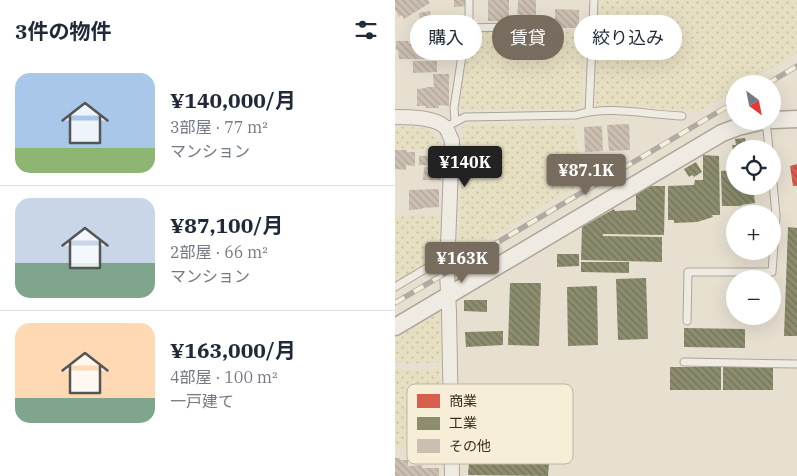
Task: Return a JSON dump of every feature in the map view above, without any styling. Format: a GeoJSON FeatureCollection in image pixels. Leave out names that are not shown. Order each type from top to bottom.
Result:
{"type":"FeatureCollection","features":[{"type":"Feature","properties":{"kind":"street"},"geometry":{"type":"LineString","coordinates":[[395,117],[416,117],[450,124],[452,141],[447,272],[450,384]]}},
{"type":"Feature","properties":{"kind":"street"},"geometry":{"type":"LineString","coordinates":[[781,120],[797,119]]}},
{"type":"Feature","properties":{"kind":"street"},"geometry":{"type":"LineString","coordinates":[[395,327],[730,130]]}},
{"type":"Feature","properties":{"kind":"lane"},"geometry":{"type":"LineString","coordinates":[[469,0],[469,15]]}},
{"type":"Feature","properties":{"kind":"lane"},"geometry":{"type":"LineString","coordinates":[[589,112],[594,0]]}},
{"type":"Feature","properties":{"kind":"lane"},"geometry":{"type":"LineString","coordinates":[[450,124],[461,60]]}},
{"type":"Feature","properties":{"kind":"lane"},"geometry":{"type":"LineString","coordinates":[[450,124],[465,116],[576,116],[589,112],[626,111],[682,116]]}},
{"type":"Feature","properties":{"kind":"lane"},"geometry":{"type":"LineString","coordinates":[[687,321],[688,272],[772,272],[776,216],[774,195]]}},
{"type":"Feature","properties":{"kind":"lane"},"geometry":{"type":"LineString","coordinates":[[395,287],[447,256]]}},
{"type":"Feature","properties":{"kind":"lane"},"geometry":{"type":"LineString","coordinates":[[684,362],[797,364]]}},
{"type":"Feature","properties":{"kind":"shaded area"},"geometry":{"type":"Polygon","coordinates":[[[599,0],[797,0],[797,53],[760,75],[726,75],[726,95],[698,112],[639,106],[601,107],[595,102],[597,60],[682,60],[682,15],[598,15],[599,0]]]}},
{"type":"Feature","properties":{"kind":"shaded area"},"geometry":{"type":"Polygon","coordinates":[[[564,31],[574,31],[574,60],[583,60],[581,106],[578,109],[459,110],[465,60],[482,60],[482,32],[492,32],[492,60],[564,60],[564,31]]]}},
{"type":"Feature","properties":{"kind":"shaded area"},"geometry":{"type":"Polygon","coordinates":[[[575,124],[582,184],[458,257],[463,125],[541,126],[575,124]]]}},
{"type":"Feature","properties":{"kind":"shaded area"},"geometry":{"type":"Polygon","coordinates":[[[395,126],[430,130],[439,139],[442,151],[395,148],[395,126]]]}},
{"type":"Feature","properties":{"kind":"shaded area"},"geometry":{"type":"Polygon","coordinates":[[[395,215],[439,215],[437,258],[395,283],[395,215]]]}},
{"type":"Feature","properties":{"kind":"shaded area"},"geometry":{"type":"Polygon","coordinates":[[[440,308],[441,362],[408,364],[395,362],[395,335],[440,308]]]}},
{"type":"Feature","properties":{"kind":"shaded area"},"geometry":{"type":"Polygon","coordinates":[[[395,368],[406,370],[440,369],[440,384],[407,384],[407,447],[395,447],[395,368]]]}},
{"type":"Feature","properties":{"kind":"building: 商業"},"geometry":{"type":"Polygon","coordinates":[[[797,164],[797,186],[793,186],[790,166],[797,164]]]}},
{"type":"Feature","properties":{"kind":"building: 工業"},"geometry":{"type":"Polygon","coordinates":[[[703,155],[719,156],[720,215],[712,215],[713,217],[697,222],[674,223],[674,220],[668,220],[668,186],[694,185],[695,180],[703,180],[703,155]]]}},
{"type":"Feature","properties":{"kind":"building: 工業"},"geometry":{"type":"Polygon","coordinates":[[[696,162],[702,172],[694,177],[692,175],[689,177],[684,169],[696,162]]]}},
{"type":"Feature","properties":{"kind":"building: 工業"},"geometry":{"type":"Polygon","coordinates":[[[721,171],[726,171],[726,195],[754,195],[755,203],[722,206],[721,171]]]}},
{"type":"Feature","properties":{"kind":"building: 工業"},"geometry":{"type":"Polygon","coordinates":[[[651,186],[665,186],[664,235],[603,234],[603,236],[662,237],[662,262],[581,260],[582,227],[614,209],[615,211],[636,210],[636,194],[651,186]]]}},
{"type":"Feature","properties":{"kind":"building: 工業"},"geometry":{"type":"Polygon","coordinates":[[[788,227],[797,228],[797,336],[784,336],[788,227]]]}},
{"type":"Feature","properties":{"kind":"building: 工業"},"geometry":{"type":"Polygon","coordinates":[[[557,254],[579,254],[579,266],[557,267],[557,254]]]}},
{"type":"Feature","properties":{"kind":"building: 工業"},"geometry":{"type":"Polygon","coordinates":[[[581,262],[629,262],[629,273],[581,272],[581,262]]]}},
{"type":"Feature","properties":{"kind":"building: 工業"},"geometry":{"type":"Polygon","coordinates":[[[646,278],[648,339],[618,340],[616,279],[646,278]]]}},
{"type":"Feature","properties":{"kind":"building: 工業"},"geometry":{"type":"Polygon","coordinates":[[[510,283],[541,283],[539,346],[508,345],[510,283]]]}},
{"type":"Feature","properties":{"kind":"building: 工業"},"geometry":{"type":"Polygon","coordinates":[[[597,286],[598,345],[568,346],[567,287],[597,286]]]}},
{"type":"Feature","properties":{"kind":"building: 工業"},"geometry":{"type":"Polygon","coordinates":[[[464,300],[487,300],[487,312],[464,311],[464,300]]]}},
{"type":"Feature","properties":{"kind":"building: 工業"},"geometry":{"type":"Polygon","coordinates":[[[684,328],[745,329],[745,348],[684,347],[684,328]]]}},
{"type":"Feature","properties":{"kind":"building: 工業"},"geometry":{"type":"Polygon","coordinates":[[[503,331],[503,345],[466,347],[465,332],[503,331]]]}},
{"type":"Feature","properties":{"kind":"building: 工業"},"geometry":{"type":"Polygon","coordinates":[[[670,367],[721,367],[721,390],[670,390],[670,367]]]}},
{"type":"Feature","properties":{"kind":"building: 工業"},"geometry":{"type":"Polygon","coordinates":[[[723,367],[773,367],[773,390],[723,390],[723,367]]]}},
{"type":"Feature","properties":{"kind":"building: 工業"},"geometry":{"type":"Polygon","coordinates":[[[469,464],[549,464],[548,476],[468,475],[469,464]]]}},
{"type":"Feature","properties":{"kind":"building: その他"},"geometry":{"type":"Polygon","coordinates":[[[395,0],[428,0],[430,3],[404,19],[402,15],[399,17],[395,9],[395,0]]]}},
{"type":"Feature","properties":{"kind":"building: その他"},"geometry":{"type":"Polygon","coordinates":[[[454,0],[467,0],[467,6],[454,7],[454,0]]]}},
{"type":"Feature","properties":{"kind":"building: その他"},"geometry":{"type":"Polygon","coordinates":[[[488,0],[509,0],[509,15],[492,15],[492,21],[488,21],[488,0]]]}},
{"type":"Feature","properties":{"kind":"building: その他"},"geometry":{"type":"Polygon","coordinates":[[[518,0],[536,0],[536,15],[517,15],[518,0]]]}},
{"type":"Feature","properties":{"kind":"building: その他"},"geometry":{"type":"Polygon","coordinates":[[[555,9],[579,10],[579,15],[574,15],[574,28],[564,28],[564,15],[555,15],[555,9]]]}},
{"type":"Feature","properties":{"kind":"building: その他"},"geometry":{"type":"Polygon","coordinates":[[[430,11],[431,15],[419,15],[419,13],[430,11]]]}},
{"type":"Feature","properties":{"kind":"building: その他"},"geometry":{"type":"Polygon","coordinates":[[[396,41],[408,41],[410,59],[399,59],[396,41]]]}},
{"type":"Feature","properties":{"kind":"building: その他"},"geometry":{"type":"Polygon","coordinates":[[[413,61],[437,61],[437,72],[413,73],[413,61]]]}},
{"type":"Feature","properties":{"kind":"building: その他"},"geometry":{"type":"Polygon","coordinates":[[[433,74],[449,74],[449,106],[439,105],[439,108],[426,108],[426,106],[417,106],[417,89],[434,87],[433,74]]]}},
{"type":"Feature","properties":{"kind":"building: その他"},"geometry":{"type":"Polygon","coordinates":[[[629,124],[630,150],[609,151],[607,125],[629,124]]]}},
{"type":"Feature","properties":{"kind":"building: その他"},"geometry":{"type":"Polygon","coordinates":[[[602,126],[603,151],[585,152],[584,127],[602,126]]]}},
{"type":"Feature","properties":{"kind":"building: その他"},"geometry":{"type":"Polygon","coordinates":[[[395,150],[415,152],[415,166],[406,165],[406,170],[395,169],[395,150]]]}},
{"type":"Feature","properties":{"kind":"building: その他"},"geometry":{"type":"Polygon","coordinates":[[[419,156],[442,156],[442,166],[419,165],[419,156]]]}},
{"type":"Feature","properties":{"kind":"building: その他"},"geometry":{"type":"Polygon","coordinates":[[[424,167],[442,168],[441,180],[423,180],[424,167]]]}},
{"type":"Feature","properties":{"kind":"building: その他"},"geometry":{"type":"Polygon","coordinates":[[[439,189],[439,207],[409,210],[409,190],[439,189]]]}},
{"type":"Feature","properties":{"kind":"building: その他"},"geometry":{"type":"Polygon","coordinates":[[[395,458],[407,460],[408,466],[422,465],[422,468],[439,468],[439,476],[395,476],[395,458]]]}},
{"type":"Feature","properties":{"kind":"railway"},"geometry":{"type":"LineString","coordinates":[[781,76],[797,66]]}},
{"type":"Feature","properties":{"kind":"railway"},"geometry":{"type":"LineString","coordinates":[[395,303],[726,107]]}}]}
